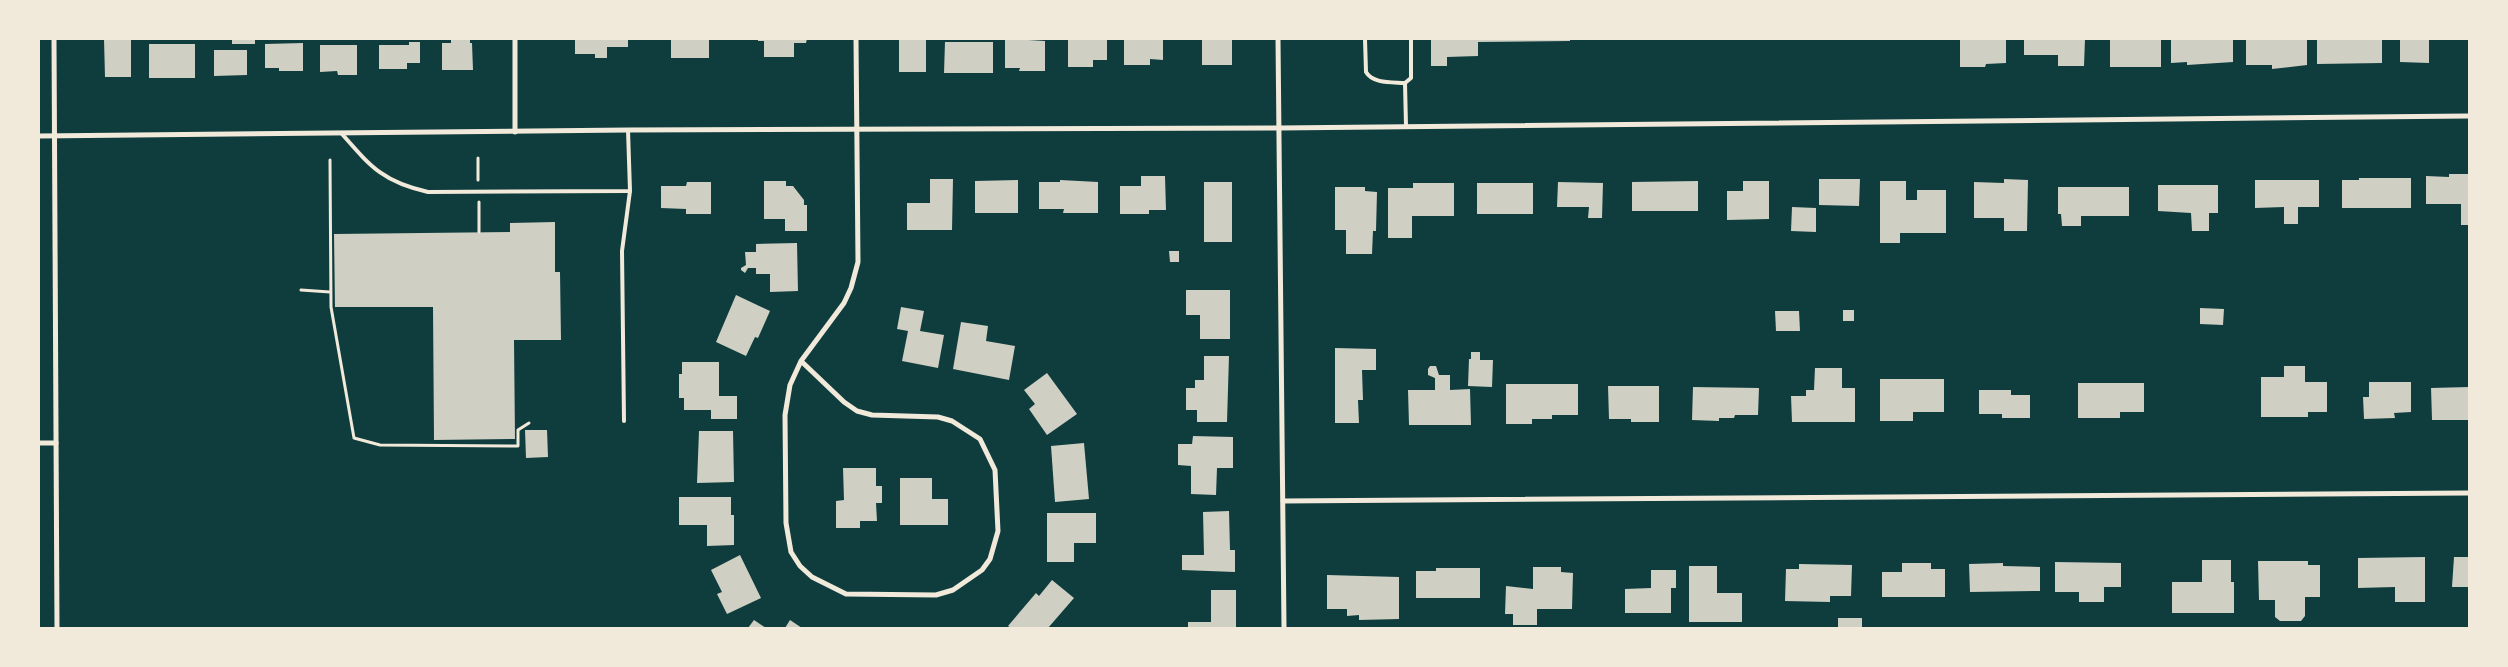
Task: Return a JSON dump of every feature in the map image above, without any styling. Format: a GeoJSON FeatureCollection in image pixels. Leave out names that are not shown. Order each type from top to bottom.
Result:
{"type":"FeatureCollection","features":[{"type":"Feature","properties":{"kind":"street"},"geometry":{"type":"LineString","coordinates":[[54,39],[57,628]]}},
{"type":"Feature","properties":{"kind":"street"},"geometry":{"type":"LineString","coordinates":[[515,39],[515,132]]}},
{"type":"Feature","properties":{"kind":"street"},"geometry":{"type":"LineString","coordinates":[[801,361],[844,402],[857,411],[872,415],[938,417],[952,420],[980,439],[995,470],[998,531],[990,559],[982,570],[953,590],[936,595],[846,594],[827,586],[800,566],[791,552],[787,534],[785,416],[790,385],[801,361],[844,304],[858,262],[856,39]]}},
{"type":"Feature","properties":{"kind":"street"},"geometry":{"type":"LineString","coordinates":[[1278,39],[1284,628]]}},
{"type":"Feature","properties":{"kind":"street"},"geometry":{"type":"LineString","coordinates":[[39,136],[628,130],[856,131],[1279,128],[2469,116]]}},
{"type":"Feature","properties":{"kind":"street"},"geometry":{"type":"LineString","coordinates":[[39,444],[56,443]]}},
{"type":"Feature","properties":{"kind":"street"},"geometry":{"type":"LineString","coordinates":[[1283,500],[2469,493]]}},
{"type":"Feature","properties":{"kind":"lane"},"geometry":{"type":"LineString","coordinates":[[1365,39],[1366,72],[1368,76],[1375,80],[1405,83],[1411,78],[1411,39]]}},
{"type":"Feature","properties":{"kind":"lane"},"geometry":{"type":"LineString","coordinates":[[1405,83],[1406,126]]}},
{"type":"Feature","properties":{"kind":"lane"},"geometry":{"type":"LineString","coordinates":[[624,421],[622,251],[630,191],[628,130]]}},
{"type":"Feature","properties":{"kind":"lane"},"geometry":{"type":"LineString","coordinates":[[342,134],[378,172],[408,188],[428,192],[630,191]]}},
{"type":"Feature","properties":{"kind":"path"},"geometry":{"type":"LineString","coordinates":[[330,160],[331,307],[354,438],[380,445],[518,446],[518,430],[528,424]]}},
{"type":"Feature","properties":{"kind":"path"},"geometry":{"type":"LineString","coordinates":[[301,290],[330,292]]}},
{"type":"Feature","properties":{"kind":"building"},"geometry":{"type":"Polygon","coordinates":[[[104,39],[131,39],[131,77],[105,77],[104,39]]]}},
{"type":"Feature","properties":{"kind":"building"},"geometry":{"type":"Polygon","coordinates":[[[232,39],[255,39],[255,44],[232,44],[232,39]]]}},
{"type":"Feature","properties":{"kind":"building"},"geometry":{"type":"Polygon","coordinates":[[[451,39],[470,39],[470,43],[472,43],[473,70],[442,70],[442,43],[451,43],[451,39]]]}},
{"type":"Feature","properties":{"kind":"building"},"geometry":{"type":"Polygon","coordinates":[[[575,39],[628,39],[628,47],[607,47],[607,58],[595,58],[595,54],[575,54],[575,39]]]}},
{"type":"Feature","properties":{"kind":"building"},"geometry":{"type":"Polygon","coordinates":[[[671,39],[709,39],[709,58],[671,58],[671,39]]]}},
{"type":"Feature","properties":{"kind":"building"},"geometry":{"type":"Polygon","coordinates":[[[758,39],[807,39],[806,43],[794,43],[794,57],[764,57],[764,41],[758,41],[758,39]]]}},
{"type":"Feature","properties":{"kind":"building"},"geometry":{"type":"Polygon","coordinates":[[[899,39],[926,39],[926,72],[899,72],[899,39]]]}},
{"type":"Feature","properties":{"kind":"building"},"geometry":{"type":"Polygon","coordinates":[[[1068,39],[1107,39],[1107,60],[1093,60],[1093,67],[1068,67],[1068,39]]]}},
{"type":"Feature","properties":{"kind":"building"},"geometry":{"type":"Polygon","coordinates":[[[1124,39],[1163,39],[1163,60],[1150,59],[1150,65],[1124,65],[1124,39]]]}},
{"type":"Feature","properties":{"kind":"building"},"geometry":{"type":"Polygon","coordinates":[[[1202,39],[1232,39],[1232,65],[1202,65],[1202,39]]]}},
{"type":"Feature","properties":{"kind":"building"},"geometry":{"type":"Polygon","coordinates":[[[1431,39],[1570,39],[1570,41],[1478,42],[1478,56],[1447,57],[1447,66],[1431,66],[1431,39]]]}},
{"type":"Feature","properties":{"kind":"building"},"geometry":{"type":"Polygon","coordinates":[[[1960,39],[2006,39],[2006,63],[1986,64],[1985,67],[1960,67],[1960,39]]]}},
{"type":"Feature","properties":{"kind":"building"},"geometry":{"type":"Polygon","coordinates":[[[2024,39],[2085,39],[2084,66],[2058,66],[2058,55],[2024,55],[2024,39]]]}},
{"type":"Feature","properties":{"kind":"building"},"geometry":{"type":"Polygon","coordinates":[[[2110,39],[2161,39],[2161,67],[2110,67],[2110,39]]]}},
{"type":"Feature","properties":{"kind":"building"},"geometry":{"type":"Polygon","coordinates":[[[2171,39],[2233,39],[2233,62],[2187,65],[2187,62],[2171,63],[2171,39]]]}},
{"type":"Feature","properties":{"kind":"building"},"geometry":{"type":"Polygon","coordinates":[[[2246,39],[2307,39],[2307,65],[2272,69],[2272,65],[2246,65],[2246,39]]]}},
{"type":"Feature","properties":{"kind":"building"},"geometry":{"type":"Polygon","coordinates":[[[2317,39],[2382,39],[2382,63],[2317,64],[2317,39]]]}},
{"type":"Feature","properties":{"kind":"building"},"geometry":{"type":"Polygon","coordinates":[[[2400,39],[2429,39],[2429,63],[2400,62],[2400,39]]]}},
{"type":"Feature","properties":{"kind":"building"},"geometry":{"type":"Polygon","coordinates":[[[1005,40],[1045,41],[1045,71],[1019,71],[1020,68],[1005,68],[1005,40]]]}},
{"type":"Feature","properties":{"kind":"building"},"geometry":{"type":"Polygon","coordinates":[[[409,42],[420,42],[420,63],[407,63],[407,69],[379,69],[379,45],[409,45],[409,42]]]}},
{"type":"Feature","properties":{"kind":"building"},"geometry":{"type":"Polygon","coordinates":[[[945,42],[993,42],[993,73],[944,73],[945,42]]]}},
{"type":"Feature","properties":{"kind":"building"},"geometry":{"type":"Polygon","coordinates":[[[303,43],[303,71],[279,71],[279,68],[265,68],[265,44],[303,43]]]}},
{"type":"Feature","properties":{"kind":"building"},"geometry":{"type":"Polygon","coordinates":[[[149,44],[195,44],[195,78],[149,78],[149,44]]]}},
{"type":"Feature","properties":{"kind":"building"},"geometry":{"type":"Polygon","coordinates":[[[320,45],[357,45],[357,75],[338,75],[337,71],[320,72],[320,45]]]}},
{"type":"Feature","properties":{"kind":"building"},"geometry":{"type":"Polygon","coordinates":[[[214,50],[247,50],[247,75],[214,76],[214,50]]]}},
{"type":"Feature","properties":{"kind":"building"},"geometry":{"type":"Polygon","coordinates":[[[2449,174],[2469,174],[2469,225],[2461,225],[2461,204],[2426,204],[2426,176],[2449,177],[2449,174]]]}},
{"type":"Feature","properties":{"kind":"building"},"geometry":{"type":"Polygon","coordinates":[[[1141,176],[1165,176],[1166,210],[1149,210],[1149,214],[1120,214],[1120,186],[1141,186],[1141,176]]]}},
{"type":"Feature","properties":{"kind":"building"},"geometry":{"type":"Polygon","coordinates":[[[2359,178],[2411,178],[2411,208],[2342,208],[2342,180],[2359,180],[2359,178]]]}},
{"type":"Feature","properties":{"kind":"building"},"geometry":{"type":"Polygon","coordinates":[[[930,179],[953,179],[952,230],[907,230],[907,203],[930,203],[930,179]]]}},
{"type":"Feature","properties":{"kind":"building"},"geometry":{"type":"Polygon","coordinates":[[[1819,179],[1860,179],[1859,206],[1819,205],[1819,179]]]}},
{"type":"Feature","properties":{"kind":"building"},"geometry":{"type":"Polygon","coordinates":[[[2004,179],[2028,180],[2027,231],[2004,231],[2004,218],[1974,218],[1974,182],[2004,183],[2004,179]]]}},
{"type":"Feature","properties":{"kind":"building"},"geometry":{"type":"Polygon","coordinates":[[[1018,180],[1018,213],[975,213],[975,181],[1018,180]]]}},
{"type":"Feature","properties":{"kind":"building"},"geometry":{"type":"Polygon","coordinates":[[[1060,180],[1098,182],[1098,213],[1063,213],[1064,209],[1039,209],[1039,182],[1060,182],[1060,180]]]}},
{"type":"Feature","properties":{"kind":"building"},"geometry":{"type":"Polygon","coordinates":[[[2255,180],[2319,180],[2319,207],[2298,207],[2298,224],[2284,224],[2284,207],[2255,208],[2255,180]]]}},
{"type":"Feature","properties":{"kind":"building"},"geometry":{"type":"Polygon","coordinates":[[[764,181],[786,181],[786,186],[793,186],[804,200],[804,205],[807,205],[807,231],[785,231],[785,219],[764,219],[764,181]]]}},
{"type":"Feature","properties":{"kind":"building"},"geometry":{"type":"Polygon","coordinates":[[[1698,181],[1698,211],[1632,211],[1632,182],[1698,181]]]}},
{"type":"Feature","properties":{"kind":"building"},"geometry":{"type":"Polygon","coordinates":[[[1743,181],[1769,181],[1769,219],[1727,220],[1727,191],[1743,191],[1743,181]]]}},
{"type":"Feature","properties":{"kind":"building"},"geometry":{"type":"Polygon","coordinates":[[[1880,181],[1906,181],[1906,200],[1917,200],[1917,190],[1946,190],[1946,233],[1900,233],[1900,243],[1880,243],[1880,181]]]}},
{"type":"Feature","properties":{"kind":"building"},"geometry":{"type":"Polygon","coordinates":[[[687,182],[711,182],[711,214],[686,214],[686,209],[661,208],[661,186],[686,186],[687,182]]]}},
{"type":"Feature","properties":{"kind":"building"},"geometry":{"type":"Polygon","coordinates":[[[1204,182],[1232,182],[1232,242],[1204,242],[1204,182]]]}},
{"type":"Feature","properties":{"kind":"building"},"geometry":{"type":"Polygon","coordinates":[[[1558,182],[1603,183],[1602,218],[1588,218],[1589,207],[1557,207],[1558,182]]]}},
{"type":"Feature","properties":{"kind":"building"},"geometry":{"type":"Polygon","coordinates":[[[1413,183],[1454,183],[1454,216],[1412,216],[1412,238],[1388,238],[1388,188],[1413,188],[1413,183]]]}},
{"type":"Feature","properties":{"kind":"building"},"geometry":{"type":"Polygon","coordinates":[[[1477,183],[1533,183],[1533,214],[1477,214],[1477,183]]]}},
{"type":"Feature","properties":{"kind":"building"},"geometry":{"type":"Polygon","coordinates":[[[2158,185],[2218,185],[2218,213],[2209,213],[2209,231],[2192,231],[2191,213],[2158,211],[2158,185]]]}},
{"type":"Feature","properties":{"kind":"building"},"geometry":{"type":"Polygon","coordinates":[[[1335,187],[1365,187],[1365,191],[1377,192],[1376,231],[1373,231],[1372,254],[1346,254],[1346,230],[1335,230],[1335,187]]]}},
{"type":"Feature","properties":{"kind":"building"},"geometry":{"type":"Polygon","coordinates":[[[2058,187],[2129,187],[2129,216],[2081,216],[2081,226],[2062,226],[2061,214],[2058,214],[2058,187]]]}},
{"type":"Feature","properties":{"kind":"building"},"geometry":{"type":"Polygon","coordinates":[[[1792,207],[1816,208],[1816,232],[1791,231],[1792,207]]]}},
{"type":"Feature","properties":{"kind":"building"},"geometry":{"type":"Polygon","coordinates":[[[555,222],[555,272],[560,272],[561,340],[514,340],[515,439],[434,440],[433,307],[335,307],[334,234],[510,232],[510,223],[555,222]]]}},
{"type":"Feature","properties":{"kind":"building"},"geometry":{"type":"Polygon","coordinates":[[[797,243],[798,291],[770,292],[770,274],[756,274],[756,268],[748,268],[745,273],[741,270],[746,265],[745,252],[756,252],[756,244],[797,243]]]}},
{"type":"Feature","properties":{"kind":"building"},"geometry":{"type":"Polygon","coordinates":[[[1169,251],[1179,251],[1179,262],[1170,262],[1169,251]]]}},
{"type":"Feature","properties":{"kind":"building"},"geometry":{"type":"Polygon","coordinates":[[[1186,290],[1230,290],[1230,339],[1200,339],[1200,315],[1186,315],[1186,290]]]}},
{"type":"Feature","properties":{"kind":"building"},"geometry":{"type":"Polygon","coordinates":[[[736,295],[770,311],[758,338],[755,337],[746,356],[716,342],[736,295]]]}},
{"type":"Feature","properties":{"kind":"building"},"geometry":{"type":"Polygon","coordinates":[[[901,307],[924,311],[920,331],[944,335],[938,368],[902,361],[908,331],[897,329],[901,307]]]}},
{"type":"Feature","properties":{"kind":"building"},"geometry":{"type":"Polygon","coordinates":[[[2200,308],[2224,309],[2223,325],[2200,324],[2200,308]]]}},
{"type":"Feature","properties":{"kind":"building"},"geometry":{"type":"Polygon","coordinates":[[[1843,310],[1854,310],[1854,321],[1843,321],[1843,310]]]}},
{"type":"Feature","properties":{"kind":"building"},"geometry":{"type":"Polygon","coordinates":[[[1775,311],[1799,311],[1800,331],[1776,331],[1775,311]]]}},
{"type":"Feature","properties":{"kind":"building"},"geometry":{"type":"Polygon","coordinates":[[[961,322],[988,326],[986,341],[1015,346],[1009,380],[953,369],[961,322]]]}},
{"type":"Feature","properties":{"kind":"building"},"geometry":{"type":"Polygon","coordinates":[[[1335,348],[1376,349],[1376,370],[1362,370],[1363,400],[1358,400],[1359,423],[1335,423],[1335,348]]]}},
{"type":"Feature","properties":{"kind":"building"},"geometry":{"type":"Polygon","coordinates":[[[1471,352],[1480,352],[1480,360],[1493,360],[1492,387],[1468,386],[1471,352]]]}},
{"type":"Feature","properties":{"kind":"building"},"geometry":{"type":"Polygon","coordinates":[[[1204,356],[1229,356],[1227,422],[1197,422],[1197,410],[1186,410],[1186,388],[1195,388],[1195,380],[1204,380],[1204,356]]]}},
{"type":"Feature","properties":{"kind":"building"},"geometry":{"type":"Polygon","coordinates":[[[682,362],[719,362],[719,396],[737,396],[737,419],[711,419],[711,410],[684,410],[684,398],[679,398],[679,374],[682,374],[682,362]]]}},
{"type":"Feature","properties":{"kind":"building"},"geometry":{"type":"Polygon","coordinates":[[[1430,366],[1436,366],[1439,375],[1450,375],[1450,390],[1470,389],[1471,425],[1409,425],[1408,390],[1435,390],[1435,378],[1428,375],[1430,366]]]}},
{"type":"Feature","properties":{"kind":"building"},"geometry":{"type":"Polygon","coordinates":[[[2284,366],[2305,366],[2305,382],[2327,382],[2327,412],[2308,412],[2308,417],[2261,417],[2261,377],[2284,377],[2284,366]]]}},
{"type":"Feature","properties":{"kind":"building"},"geometry":{"type":"Polygon","coordinates":[[[1815,368],[1842,368],[1842,388],[1855,388],[1855,422],[1792,422],[1791,396],[1806,396],[1806,390],[1814,390],[1815,368]]]}},
{"type":"Feature","properties":{"kind":"building"},"geometry":{"type":"Polygon","coordinates":[[[1047,373],[1077,414],[1047,435],[1029,409],[1035,404],[1024,390],[1047,373]]]}},
{"type":"Feature","properties":{"kind":"building"},"geometry":{"type":"Polygon","coordinates":[[[1880,379],[1944,379],[1944,412],[1913,412],[1913,421],[1880,421],[1880,379]]]}},
{"type":"Feature","properties":{"kind":"building"},"geometry":{"type":"Polygon","coordinates":[[[2369,382],[2411,382],[2411,412],[2394,413],[2395,418],[2364,419],[2363,397],[2369,397],[2369,382]]]}},
{"type":"Feature","properties":{"kind":"building"},"geometry":{"type":"Polygon","coordinates":[[[2078,383],[2144,383],[2144,412],[2120,412],[2120,418],[2078,418],[2078,383]]]}},
{"type":"Feature","properties":{"kind":"building"},"geometry":{"type":"Polygon","coordinates":[[[1506,384],[1578,384],[1578,415],[1552,415],[1552,419],[1532,419],[1532,424],[1506,424],[1506,384]]]}},
{"type":"Feature","properties":{"kind":"building"},"geometry":{"type":"Polygon","coordinates":[[[1608,386],[1659,386],[1659,422],[1631,422],[1631,419],[1609,419],[1608,386]]]}},
{"type":"Feature","properties":{"kind":"building"},"geometry":{"type":"Polygon","coordinates":[[[1693,387],[1759,388],[1758,415],[1735,415],[1734,418],[1719,418],[1719,421],[1692,420],[1693,387]]]}},
{"type":"Feature","properties":{"kind":"building"},"geometry":{"type":"Polygon","coordinates":[[[2469,387],[2469,420],[2432,420],[2431,388],[2469,387]]]}},
{"type":"Feature","properties":{"kind":"building"},"geometry":{"type":"Polygon","coordinates":[[[1979,390],[2011,390],[2011,395],[2030,395],[2030,418],[2002,418],[2002,414],[1979,414],[1979,390]]]}},
{"type":"Feature","properties":{"kind":"building"},"geometry":{"type":"Polygon","coordinates":[[[525,430],[547,430],[548,457],[526,458],[525,430]]]}},
{"type":"Feature","properties":{"kind":"building"},"geometry":{"type":"Polygon","coordinates":[[[699,431],[733,431],[734,482],[697,483],[699,431]]]}},
{"type":"Feature","properties":{"kind":"building"},"geometry":{"type":"Polygon","coordinates":[[[1193,436],[1233,437],[1233,468],[1217,468],[1216,495],[1191,494],[1191,466],[1178,465],[1178,444],[1192,444],[1193,436]]]}},
{"type":"Feature","properties":{"kind":"building"},"geometry":{"type":"Polygon","coordinates":[[[1084,443],[1089,499],[1055,502],[1051,446],[1084,443]]]}},
{"type":"Feature","properties":{"kind":"building"},"geometry":{"type":"Polygon","coordinates":[[[843,468],[876,468],[876,486],[882,486],[882,503],[876,503],[877,521],[860,521],[860,528],[836,528],[836,501],[844,500],[843,468]]]}},
{"type":"Feature","properties":{"kind":"building"},"geometry":{"type":"Polygon","coordinates":[[[900,478],[932,478],[932,499],[948,499],[948,525],[900,525],[900,478]]]}},
{"type":"Feature","properties":{"kind":"building"},"geometry":{"type":"Polygon","coordinates":[[[679,497],[731,497],[731,515],[734,515],[734,545],[707,546],[707,525],[679,525],[679,497]]]}},
{"type":"Feature","properties":{"kind":"building"},"geometry":{"type":"Polygon","coordinates":[[[1229,511],[1230,550],[1235,550],[1235,572],[1182,570],[1182,555],[1204,555],[1203,512],[1229,511]]]}},
{"type":"Feature","properties":{"kind":"building"},"geometry":{"type":"Polygon","coordinates":[[[1047,513],[1096,513],[1096,543],[1074,543],[1074,562],[1047,562],[1047,513]]]}},
{"type":"Feature","properties":{"kind":"building"},"geometry":{"type":"Polygon","coordinates":[[[740,555],[761,598],[727,614],[717,594],[722,592],[711,570],[740,555]]]}},
{"type":"Feature","properties":{"kind":"building"},"geometry":{"type":"Polygon","coordinates":[[[2425,557],[2425,602],[2395,602],[2395,587],[2358,588],[2358,558],[2425,557]]]}},
{"type":"Feature","properties":{"kind":"building"},"geometry":{"type":"Polygon","coordinates":[[[2454,557],[2469,557],[2469,587],[2452,587],[2454,557]]]}},
{"type":"Feature","properties":{"kind":"building"},"geometry":{"type":"Polygon","coordinates":[[[2202,560],[2231,560],[2231,582],[2234,582],[2234,613],[2172,613],[2172,582],[2202,582],[2202,560]]]}},
{"type":"Feature","properties":{"kind":"building"},"geometry":{"type":"Polygon","coordinates":[[[2258,561],[2308,561],[2308,565],[2320,565],[2320,597],[2305,597],[2305,616],[2301,621],[2280,621],[2275,617],[2275,600],[2259,600],[2258,561]]]}},
{"type":"Feature","properties":{"kind":"building"},"geometry":{"type":"Polygon","coordinates":[[[2055,562],[2121,563],[2121,587],[2104,587],[2104,602],[2079,602],[2079,592],[2055,592],[2055,562]]]}},
{"type":"Feature","properties":{"kind":"building"},"geometry":{"type":"Polygon","coordinates":[[[1902,563],[1931,563],[1931,569],[1945,569],[1945,597],[1882,597],[1882,572],[1902,572],[1902,563]]]}},
{"type":"Feature","properties":{"kind":"building"},"geometry":{"type":"Polygon","coordinates":[[[2003,563],[2003,566],[2040,567],[2040,591],[1970,592],[1969,564],[2003,563]]]}},
{"type":"Feature","properties":{"kind":"building"},"geometry":{"type":"Polygon","coordinates":[[[1799,564],[1852,565],[1851,596],[1830,596],[1830,602],[1785,601],[1786,569],[1799,569],[1799,564]]]}},
{"type":"Feature","properties":{"kind":"building"},"geometry":{"type":"Polygon","coordinates":[[[1689,566],[1717,566],[1717,593],[1742,593],[1742,622],[1689,622],[1689,566]]]}},
{"type":"Feature","properties":{"kind":"building"},"geometry":{"type":"Polygon","coordinates":[[[1533,567],[1561,567],[1561,572],[1573,573],[1572,609],[1537,609],[1537,625],[1513,625],[1513,614],[1505,614],[1506,586],[1533,589],[1533,567]]]}},
{"type":"Feature","properties":{"kind":"building"},"geometry":{"type":"Polygon","coordinates":[[[1436,568],[1480,568],[1480,598],[1416,598],[1416,571],[1436,571],[1436,568]]]}},
{"type":"Feature","properties":{"kind":"building"},"geometry":{"type":"Polygon","coordinates":[[[1651,570],[1676,570],[1676,588],[1671,588],[1671,613],[1625,613],[1625,589],[1651,588],[1651,570]]]}},
{"type":"Feature","properties":{"kind":"building"},"geometry":{"type":"Polygon","coordinates":[[[1327,575],[1399,577],[1399,619],[1359,620],[1359,615],[1347,616],[1347,609],[1327,609],[1327,575]]]}},
{"type":"Feature","properties":{"kind":"building"},"geometry":{"type":"Polygon","coordinates":[[[1052,580],[1074,598],[1048,628],[1011,628],[1008,626],[1036,593],[1039,596],[1052,580]]]}},
{"type":"Feature","properties":{"kind":"building"},"geometry":{"type":"Polygon","coordinates":[[[1211,590],[1236,590],[1236,628],[1188,628],[1188,622],[1211,622],[1211,590]]]}},
{"type":"Feature","properties":{"kind":"building"},"geometry":{"type":"Polygon","coordinates":[[[1838,618],[1862,618],[1862,628],[1838,628],[1838,618]]]}},
{"type":"Feature","properties":{"kind":"building"},"geometry":{"type":"Polygon","coordinates":[[[754,620],[766,628],[748,628],[754,620]]]}},
{"type":"Feature","properties":{"kind":"building"},"geometry":{"type":"Polygon","coordinates":[[[790,620],[802,628],[785,628],[790,620]]]}}]}
